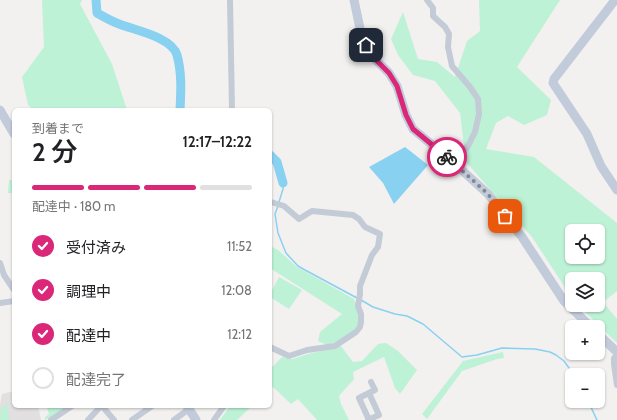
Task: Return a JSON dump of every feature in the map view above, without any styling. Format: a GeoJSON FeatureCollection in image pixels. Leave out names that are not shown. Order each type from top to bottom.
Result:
{"type":"FeatureCollection","features":[{"type":"Feature","properties":{"kind":"street"},"geometry":{"type":"LineString","coordinates":[[230,0],[232,108]]}},
{"type":"Feature","properties":{"kind":"street"},"geometry":{"type":"LineString","coordinates":[[354,0],[362,38],[376,60],[389,73],[397,86],[406,115],[413,129],[488,194],[522,237],[564,301],[584,320]]}},
{"type":"Feature","properties":{"kind":"street"},"geometry":{"type":"LineString","coordinates":[[427,0],[433,8],[433,16],[445,27],[449,34],[448,47],[452,66],[478,99],[478,114],[475,132],[468,146],[454,163]]}},
{"type":"Feature","properties":{"kind":"street"},"geometry":{"type":"LineString","coordinates":[[615,0],[554,78],[553,83],[587,134],[601,166],[617,190]]}},
{"type":"Feature","properties":{"kind":"street"},"geometry":{"type":"LineString","coordinates":[[0,110],[2,120],[12,132]]}},
{"type":"Feature","properties":{"kind":"street"},"geometry":{"type":"LineString","coordinates":[[272,202],[284,206],[299,219],[312,211],[353,215],[359,219],[365,227],[380,234],[378,247],[372,255],[360,286],[358,306],[361,314],[361,322],[360,327],[356,332],[335,346],[307,350],[289,356],[272,348]]}},
{"type":"Feature","properties":{"kind":"street"},"geometry":{"type":"LineString","coordinates":[[0,263],[4,275],[12,287]]}},
{"type":"Feature","properties":{"kind":"street"},"geometry":{"type":"LineString","coordinates":[[0,303],[12,301]]}},
{"type":"Feature","properties":{"kind":"street"},"geometry":{"type":"LineString","coordinates":[[605,341],[617,352]]}},
{"type":"Feature","properties":{"kind":"street"},"geometry":{"type":"LineString","coordinates":[[617,355],[614,358],[617,385]]}},
{"type":"Feature","properties":{"kind":"street"},"geometry":{"type":"LineString","coordinates":[[369,393],[379,414],[368,420],[359,398],[369,393],[375,390],[371,382]]}},
{"type":"Feature","properties":{"kind":"street"},"geometry":{"type":"LineString","coordinates":[[51,420],[69,408]]}},
{"type":"Feature","properties":{"kind":"street"},"geometry":{"type":"LineString","coordinates":[[88,420],[99,408]]}},
{"type":"Feature","properties":{"kind":"street"},"geometry":{"type":"LineString","coordinates":[[103,408],[114,420]]}},
{"type":"Feature","properties":{"kind":"street"},"geometry":{"type":"LineString","coordinates":[[132,420],[149,408]]}},
{"type":"Feature","properties":{"kind":"street"},"geometry":{"type":"LineString","coordinates":[[174,420],[188,408],[196,420]]}},
{"type":"Feature","properties":{"kind":"street"},"geometry":{"type":"LineString","coordinates":[[214,420],[223,408]]}},
{"type":"Feature","properties":{"kind":"shaded area"},"geometry":{"type":"Polygon","coordinates":[[[12,392],[12,408],[38,408],[41,420],[0,420],[2,394],[12,392]]]}},
{"type":"Feature","properties":{"kind":"green space"},"geometry":{"type":"Polygon","coordinates":[[[42,0],[82,0],[80,4],[112,64],[126,108],[32,108],[28,105],[22,77],[44,47],[42,0]]]}},
{"type":"Feature","properties":{"kind":"green space"},"geometry":{"type":"Polygon","coordinates":[[[479,0],[560,0],[517,67],[551,100],[547,115],[524,125],[508,116],[496,123],[486,149],[534,157],[617,223],[617,291],[605,300],[605,272],[565,272],[565,287],[532,237],[466,162],[460,113],[435,81],[413,75],[398,55],[391,39],[403,12],[418,59],[437,62],[455,77],[467,41],[480,31],[479,0]]]}},
{"type":"Feature","properties":{"kind":"green space"},"geometry":{"type":"Polygon","coordinates":[[[9,180],[12,180],[12,193],[8,193],[9,180]]]}},
{"type":"Feature","properties":{"kind":"green space"},"geometry":{"type":"Polygon","coordinates":[[[272,247],[278,250],[297,267],[354,299],[361,319],[355,331],[343,340],[327,345],[318,341],[320,332],[342,314],[272,269],[272,247]]]}},
{"type":"Feature","properties":{"kind":"green space"},"geometry":{"type":"Polygon","coordinates":[[[279,277],[302,290],[289,309],[272,298],[272,290],[279,277]]]}},
{"type":"Feature","properties":{"kind":"green space"},"geometry":{"type":"Polygon","coordinates":[[[605,304],[617,319],[617,343],[605,331],[605,320],[593,320],[585,312],[605,312],[605,304]]]}},
{"type":"Feature","properties":{"kind":"green space"},"geometry":{"type":"Polygon","coordinates":[[[386,343],[398,351],[417,370],[400,394],[395,388],[384,357],[353,372],[354,379],[339,396],[341,404],[349,420],[317,420],[298,399],[291,404],[272,388],[272,367],[282,357],[293,359],[341,346],[353,362],[362,361],[378,344],[386,343]]]}},
{"type":"Feature","properties":{"kind":"green space"},"geometry":{"type":"Polygon","coordinates":[[[503,352],[504,358],[462,371],[427,419],[422,414],[463,361],[503,352]]]}},
{"type":"Feature","properties":{"kind":"green space"},"geometry":{"type":"Polygon","coordinates":[[[7,403],[9,420],[0,420],[1,409],[7,403]]]}},
{"type":"Feature","properties":{"kind":"green space"},"geometry":{"type":"Polygon","coordinates":[[[47,408],[66,408],[45,420],[45,417],[49,414],[47,408]]]}},
{"type":"Feature","properties":{"kind":"green space"},"geometry":{"type":"Polygon","coordinates":[[[229,408],[250,408],[237,420],[220,420],[229,408]]]}},
{"type":"Feature","properties":{"kind":"water"},"geometry":{"type":"Polygon","coordinates":[[[405,147],[428,165],[394,204],[383,183],[369,167],[405,147]]]}},
{"type":"Feature","properties":{"kind":"waterway"},"geometry":{"type":"LineString","coordinates":[[96,0],[97,13],[116,23],[152,35],[168,43],[174,49],[180,69],[180,108]]}},
{"type":"Feature","properties":{"kind":"waterway"},"geometry":{"type":"LineString","coordinates":[[272,157],[277,162],[283,183]]}},
{"type":"Feature","properties":{"kind":"waterway"},"geometry":{"type":"LineString","coordinates":[[279,202],[283,189],[283,183]]}},
{"type":"Feature","properties":{"kind":"waterway"},"geometry":{"type":"LineString","coordinates":[[278,206],[275,214],[278,233],[286,253],[298,266],[357,298]]}},
{"type":"Feature","properties":{"kind":"waterway"},"geometry":{"type":"LineString","coordinates":[[361,300],[373,307],[407,316],[423,324],[462,357],[477,355],[502,348],[535,349],[550,352],[556,355],[564,361],[569,368]]}},
{"type":"Feature","properties":{"kind":"waterway"},"geometry":{"type":"LineString","coordinates":[[591,408],[597,420]]}},
{"type":"Feature","properties":{"kind":"way so far"},"geometry":{"type":"LineString","coordinates":[[447,157],[488,194],[505,216]]}},
{"type":"Feature","properties":{"kind":"route"},"geometry":{"type":"LineString","coordinates":[[366,45],[376,60],[389,73],[397,86],[406,115],[413,129],[447,157]]}}]}
